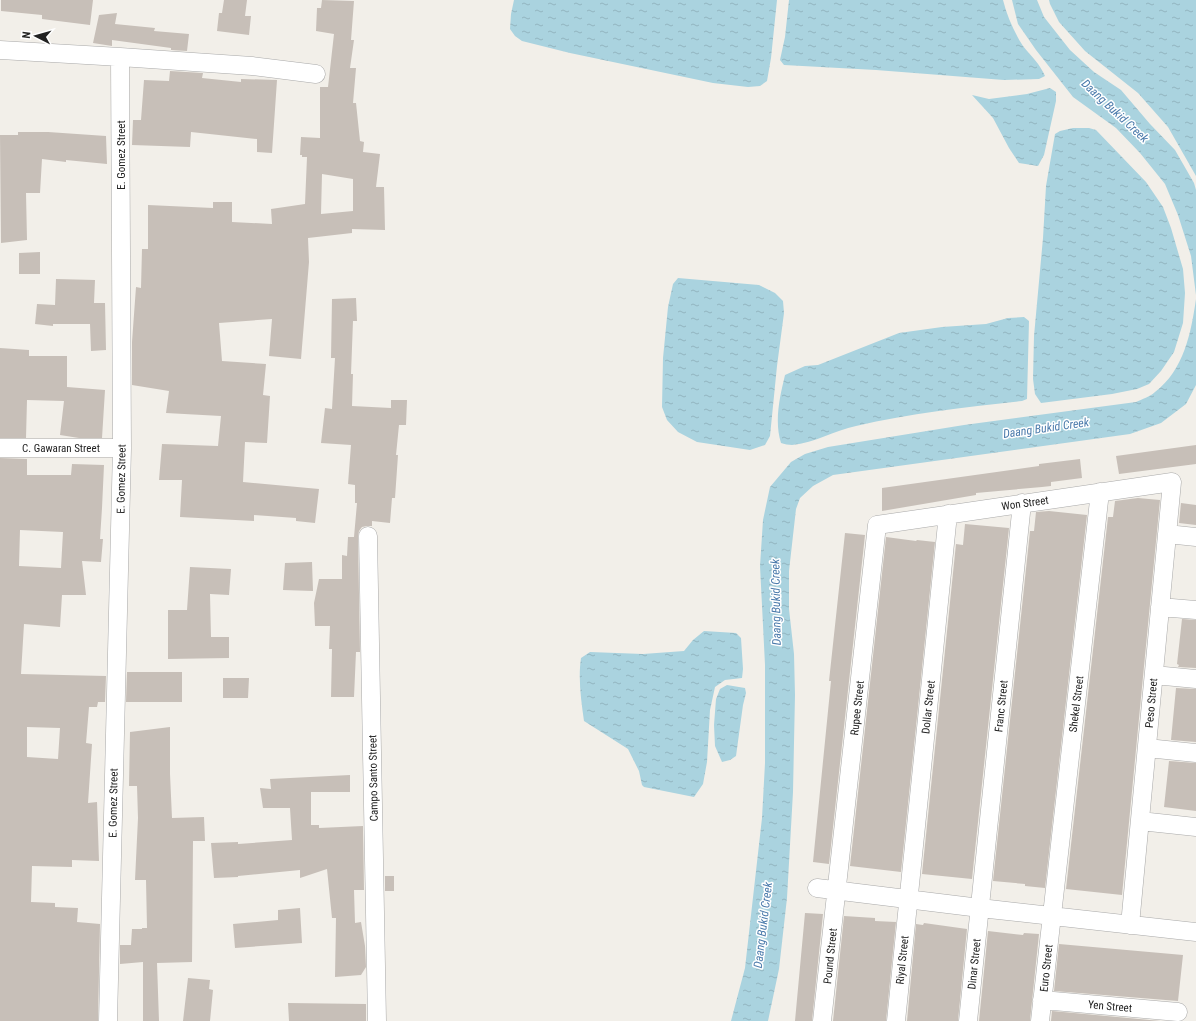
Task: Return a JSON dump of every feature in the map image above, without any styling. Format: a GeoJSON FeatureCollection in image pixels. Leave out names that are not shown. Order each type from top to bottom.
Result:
{"type":"FeatureCollection","features":[{"type":"Feature","properties":{"kind":"street"},"geometry":{"type":"LineString","coordinates":[[0,50],[252,66],[316,74]]}},
{"type":"Feature","properties":{"kind":"street","name":"E. Gomez Street"},"geometry":{"type":"LineString","coordinates":[[108,1021],[122,448],[120,57]]}},
{"type":"Feature","properties":{"kind":"street","name":"C. Gawaran Street"},"geometry":{"type":"LineString","coordinates":[[0,448],[122,448]]}},
{"type":"Feature","properties":{"kind":"street","name":"Won Street"},"geometry":{"type":"LineString","coordinates":[[877,525],[1172,482]]}},
{"type":"Feature","properties":{"kind":"street","name":"Peso Street"},"geometry":{"type":"LineString","coordinates":[[1130,925],[1172,482]]}},
{"type":"Feature","properties":{"kind":"street","name":"Shekel Street"},"geometry":{"type":"LineString","coordinates":[[1052,916],[1100,492]]}},
{"type":"Feature","properties":{"kind":"street","name":"Franc Street"},"geometry":{"type":"LineString","coordinates":[[980,908],[1022,503]]}},
{"type":"Feature","properties":{"kind":"street","name":"Dollar Street"},"geometry":{"type":"LineString","coordinates":[[909,899],[948,514]]}},
{"type":"Feature","properties":{"kind":"street","name":"Rupee Street"},"geometry":{"type":"LineString","coordinates":[[837,890],[877,525]]}},
{"type":"Feature","properties":{"kind":"street"},"geometry":{"type":"LineString","coordinates":[[1167,534],[1196,537]]}},
{"type":"Feature","properties":{"kind":"street","name":"Campo Santo Street"},"geometry":{"type":"LineString","coordinates":[[368,536],[378,1021]]}},
{"type":"Feature","properties":{"kind":"street"},"geometry":{"type":"LineString","coordinates":[[1160,607],[1196,610]]}},
{"type":"Feature","properties":{"kind":"street"},"geometry":{"type":"LineString","coordinates":[[1154,675],[1196,678]]}},
{"type":"Feature","properties":{"kind":"street"},"geometry":{"type":"LineString","coordinates":[[1147,748],[1196,753]]}},
{"type":"Feature","properties":{"kind":"street"},"geometry":{"type":"LineString","coordinates":[[1140,821],[1196,827]]}},
{"type":"Feature","properties":{"kind":"street"},"geometry":{"type":"LineString","coordinates":[[817,888],[1196,932]]}},
{"type":"Feature","properties":{"kind":"street","name":"Pound Street"},"geometry":{"type":"LineString","coordinates":[[822,1021],[837,890]]}},
{"type":"Feature","properties":{"kind":"street","name":"Riyal Street"},"geometry":{"type":"LineString","coordinates":[[896,1021],[909,899]]}},
{"type":"Feature","properties":{"kind":"street","name":"Dinar Street"},"geometry":{"type":"LineString","coordinates":[[968,1021],[980,908]]}},
{"type":"Feature","properties":{"kind":"street","name":"Euro Street"},"geometry":{"type":"LineString","coordinates":[[1040,1021],[1052,916]]}},
{"type":"Feature","properties":{"kind":"street","name":"Yen Street"},"geometry":{"type":"LineString","coordinates":[[1042,1000],[1178,1012]]}},
{"type":"Feature","properties":{"kind":"water"},"geometry":{"type":"Polygon","coordinates":[[[514,0],[777,0],[767,81],[760,86],[748,87],[713,83],[570,53],[522,41],[515,36],[510,29],[514,0]]]}},
{"type":"Feature","properties":{"kind":"water"},"geometry":{"type":"Polygon","coordinates":[[[789,0],[1003,0],[1009,18],[1023,46],[1038,64],[1045,76],[1039,79],[1004,80],[876,70],[784,65],[780,60],[785,37],[789,0]]]}},
{"type":"Feature","properties":{"kind":"water","name":"Daang Bukid Creek"},"geometry":{"type":"Polygon","coordinates":[[[1012,0],[1037,0],[1044,17],[1070,50],[1094,72],[1121,90],[1175,150],[1194,183],[1196,190],[1196,295],[1191,256],[1178,215],[1165,184],[1140,153],[1116,128],[1073,97],[1036,50],[1018,24],[1012,0]]]}},
{"type":"Feature","properties":{"kind":"water"},"geometry":{"type":"Polygon","coordinates":[[[1049,0],[1196,0],[1196,176],[1168,127],[1138,93],[1085,51],[1059,22],[1049,0]]]}},
{"type":"Feature","properties":{"kind":"water"},"geometry":{"type":"Polygon","coordinates":[[[1050,88],[1056,92],[1056,101],[1044,155],[1038,166],[1019,163],[993,118],[972,95],[989,99],[1027,94],[1050,88]]]}},
{"type":"Feature","properties":{"kind":"water"},"geometry":{"type":"Polygon","coordinates":[[[1073,128],[1089,128],[1096,130],[1146,182],[1163,207],[1183,269],[1185,293],[1183,323],[1174,352],[1161,371],[1149,384],[1137,389],[1112,394],[1041,403],[1035,394],[1033,379],[1034,336],[1046,186],[1055,134],[1060,131],[1073,128]]]}},
{"type":"Feature","properties":{"kind":"water"},"geometry":{"type":"Polygon","coordinates":[[[678,278],[759,285],[775,293],[783,301],[784,313],[770,436],[765,445],[750,450],[697,442],[678,432],[667,420],[662,407],[663,358],[668,307],[673,284],[678,278]]]}},
{"type":"Feature","properties":{"kind":"water","name":"Daang Bukid Creek"},"geometry":{"type":"Polygon","coordinates":[[[1196,299],[1196,385],[1186,404],[1161,423],[1130,434],[833,475],[813,486],[800,498],[796,509],[789,571],[789,609],[794,654],[795,695],[793,792],[787,898],[779,969],[768,1021],[731,1021],[745,968],[762,818],[765,763],[765,665],[760,566],[763,520],[770,487],[791,462],[805,454],[828,447],[964,425],[1136,402],[1146,398],[1165,383],[1179,362],[1192,325],[1196,299]]]}},
{"type":"Feature","properties":{"kind":"water"},"geometry":{"type":"Polygon","coordinates":[[[1024,317],[1029,321],[1027,399],[1022,401],[897,417],[848,428],[800,444],[791,445],[781,443],[778,417],[785,375],[805,366],[818,365],[899,333],[942,327],[986,324],[1008,318],[1024,317]]]}},
{"type":"Feature","properties":{"kind":"water"},"geometry":{"type":"Polygon","coordinates":[[[704,631],[736,633],[741,638],[743,669],[742,678],[725,680],[715,687],[710,710],[707,762],[703,784],[694,797],[644,787],[642,785],[639,771],[628,749],[584,721],[580,681],[581,658],[590,652],[643,654],[684,651],[693,640],[704,631]]]}},
{"type":"Feature","properties":{"kind":"water"},"geometry":{"type":"Polygon","coordinates":[[[727,685],[745,688],[746,693],[736,756],[730,760],[722,762],[715,746],[714,725],[716,699],[720,689],[727,685]]]}},
{"type":"Feature","properties":{"kind":"building"},"geometry":{"type":"Polygon","coordinates":[[[1,0],[93,0],[90,25],[42,19],[42,15],[1,11],[1,0]]]}},
{"type":"Feature","properties":{"kind":"building"},"geometry":{"type":"Polygon","coordinates":[[[224,0],[247,0],[245,16],[251,16],[249,35],[217,31],[219,13],[222,13],[224,0]]]}},
{"type":"Feature","properties":{"kind":"building"},"geometry":{"type":"Polygon","coordinates":[[[322,0],[354,1],[351,40],[354,40],[350,68],[356,68],[353,103],[356,103],[360,141],[364,142],[363,152],[380,154],[376,187],[384,187],[385,230],[352,229],[352,233],[308,238],[309,262],[301,359],[269,356],[272,319],[219,323],[222,361],[266,364],[263,395],[270,396],[267,443],[245,442],[243,482],[319,489],[315,523],[296,521],[296,518],[254,515],[254,521],[180,517],[182,480],[159,480],[162,444],[218,446],[221,416],[166,413],[169,391],[132,385],[132,342],[136,287],[141,288],[142,249],[148,249],[148,205],[213,208],[213,202],[232,202],[232,222],[272,224],[271,209],[305,204],[307,157],[302,157],[302,155],[300,155],[301,137],[320,138],[320,87],[328,87],[334,34],[316,31],[317,8],[321,8],[322,0]],[[322,174],[321,214],[353,211],[353,179],[322,174]]]}},
{"type":"Feature","properties":{"kind":"building"},"geometry":{"type":"Polygon","coordinates":[[[117,13],[115,24],[155,28],[154,31],[189,34],[187,51],[171,50],[171,48],[112,40],[112,46],[93,43],[99,15],[117,13]]]}},
{"type":"Feature","properties":{"kind":"building"},"geometry":{"type":"Polygon","coordinates":[[[170,71],[203,73],[202,78],[241,82],[241,79],[277,80],[272,153],[257,152],[257,139],[191,132],[190,147],[132,145],[133,120],[141,120],[144,80],[169,81],[170,71]]]}},
{"type":"Feature","properties":{"kind":"building"},"geometry":{"type":"Polygon","coordinates":[[[18,132],[48,132],[106,136],[107,164],[42,159],[40,193],[26,193],[27,240],[1,243],[0,135],[18,135],[18,132]]]}},
{"type":"Feature","properties":{"kind":"building"},"geometry":{"type":"Polygon","coordinates":[[[40,252],[40,274],[19,274],[19,253],[40,252]]]}},
{"type":"Feature","properties":{"kind":"building"},"geometry":{"type":"Polygon","coordinates":[[[56,279],[95,280],[94,303],[105,303],[106,350],[91,351],[90,324],[53,324],[53,326],[35,324],[37,304],[55,305],[56,279]]]}},
{"type":"Feature","properties":{"kind":"building"},"geometry":{"type":"Polygon","coordinates":[[[356,298],[357,321],[353,321],[351,374],[353,374],[352,406],[391,408],[391,400],[407,400],[406,425],[399,425],[396,455],[398,455],[395,498],[392,498],[390,523],[372,521],[372,526],[362,527],[358,536],[360,652],[356,652],[354,697],[331,697],[332,649],[329,649],[330,626],[315,626],[314,603],[319,579],[342,579],[342,555],[347,556],[348,537],[354,537],[357,503],[355,503],[355,485],[348,484],[351,445],[321,443],[325,408],[332,409],[335,358],[331,358],[332,299],[356,298]]]}},
{"type":"Feature","properties":{"kind":"building"},"geometry":{"type":"Polygon","coordinates":[[[0,348],[29,350],[29,356],[67,356],[67,387],[105,390],[102,438],[79,438],[60,435],[64,401],[27,400],[26,438],[0,438],[0,348]]]}},
{"type":"Feature","properties":{"kind":"building"},"geometry":{"type":"Polygon","coordinates":[[[1196,445],[1196,464],[1119,474],[1116,456],[1196,445]]]}},
{"type":"Feature","properties":{"kind":"building"},"geometry":{"type":"Polygon","coordinates":[[[0,458],[27,459],[27,475],[71,475],[72,464],[104,465],[100,539],[103,539],[101,562],[82,561],[86,595],[62,595],[60,627],[24,624],[21,674],[106,676],[105,702],[98,702],[97,707],[89,707],[86,743],[92,744],[88,803],[97,802],[99,861],[72,860],[72,867],[32,866],[31,902],[55,903],[55,907],[78,908],[77,922],[100,924],[98,1021],[0,1021],[0,458]],[[20,530],[19,566],[61,568],[63,532],[20,530]],[[27,727],[27,757],[58,759],[60,728],[27,727]]]}},
{"type":"Feature","properties":{"kind":"building"},"geometry":{"type":"Polygon","coordinates":[[[1080,459],[1082,478],[1051,482],[1051,486],[976,493],[976,495],[882,511],[882,488],[1080,459]]]}},
{"type":"Feature","properties":{"kind":"building"},"geometry":{"type":"Polygon","coordinates":[[[1138,498],[1160,500],[1122,895],[1066,889],[1108,517],[1113,517],[1115,501],[1138,498]]]}},
{"type":"Feature","properties":{"kind":"building"},"geometry":{"type":"Polygon","coordinates":[[[1181,503],[1196,505],[1196,525],[1179,523],[1181,503]]]}},
{"type":"Feature","properties":{"kind":"building"},"geometry":{"type":"Polygon","coordinates":[[[1049,511],[1087,515],[1045,888],[1025,886],[1025,884],[993,881],[1030,531],[1034,531],[1036,512],[1049,511]]]}},
{"type":"Feature","properties":{"kind":"building"},"geometry":{"type":"Polygon","coordinates":[[[965,524],[1009,528],[972,879],[922,874],[956,544],[963,545],[965,524]]]}},
{"type":"Feature","properties":{"kind":"building"},"geometry":{"type":"Polygon","coordinates":[[[845,533],[865,535],[829,864],[813,862],[831,681],[829,681],[845,533]]]}},
{"type":"Feature","properties":{"kind":"building"},"geometry":{"type":"Polygon","coordinates":[[[886,537],[935,542],[901,872],[850,866],[886,537]]]}},
{"type":"Feature","properties":{"kind":"building"},"geometry":{"type":"Polygon","coordinates":[[[312,562],[313,591],[283,590],[285,563],[312,562]]]}},
{"type":"Feature","properties":{"kind":"building"},"geometry":{"type":"Polygon","coordinates":[[[190,567],[231,569],[229,595],[210,594],[211,637],[229,637],[229,658],[168,659],[168,610],[187,610],[190,567]]]}},
{"type":"Feature","properties":{"kind":"building"},"geometry":{"type":"Polygon","coordinates":[[[1182,619],[1196,620],[1196,668],[1178,667],[1179,665],[1177,664],[1182,619]]]}},
{"type":"Feature","properties":{"kind":"building"},"geometry":{"type":"Polygon","coordinates":[[[127,672],[182,672],[182,702],[126,702],[127,672]]]}},
{"type":"Feature","properties":{"kind":"building"},"geometry":{"type":"Polygon","coordinates":[[[223,678],[249,678],[248,698],[223,698],[223,678]]]}},
{"type":"Feature","properties":{"kind":"building"},"geometry":{"type":"Polygon","coordinates":[[[1176,688],[1196,689],[1196,742],[1171,740],[1176,688]]]}},
{"type":"Feature","properties":{"kind":"building"},"geometry":{"type":"Polygon","coordinates":[[[170,727],[172,818],[204,817],[205,841],[193,841],[192,962],[157,963],[159,1021],[143,1021],[143,962],[120,964],[120,945],[131,945],[132,929],[147,928],[146,880],[135,880],[138,818],[137,786],[129,786],[130,732],[170,727]]]}},
{"type":"Feature","properties":{"kind":"building"},"geometry":{"type":"Polygon","coordinates":[[[1169,761],[1196,763],[1196,811],[1164,807],[1169,761]]]}},
{"type":"Feature","properties":{"kind":"building"},"geometry":{"type":"Polygon","coordinates":[[[350,775],[350,792],[311,792],[311,825],[319,825],[319,828],[363,826],[364,890],[354,890],[355,923],[361,922],[365,946],[366,967],[361,975],[335,977],[336,918],[332,918],[327,869],[300,878],[300,870],[238,877],[214,878],[211,843],[238,842],[238,844],[292,840],[290,808],[263,808],[260,788],[271,789],[270,779],[350,775]]]}},
{"type":"Feature","properties":{"kind":"building"},"geometry":{"type":"Polygon","coordinates":[[[385,876],[394,876],[394,891],[385,891],[385,876]]]}},
{"type":"Feature","properties":{"kind":"building"},"geometry":{"type":"Polygon","coordinates":[[[300,908],[302,943],[235,948],[233,924],[278,920],[278,910],[300,908]]]}},
{"type":"Feature","properties":{"kind":"building"},"geometry":{"type":"Polygon","coordinates":[[[805,913],[823,914],[812,1021],[795,1021],[805,913]]]}},
{"type":"Feature","properties":{"kind":"building"},"geometry":{"type":"Polygon","coordinates":[[[844,916],[875,918],[875,921],[896,922],[886,1021],[833,1021],[844,916]]]}},
{"type":"Feature","properties":{"kind":"building"},"geometry":{"type":"Polygon","coordinates":[[[924,923],[967,929],[958,1021],[907,1021],[916,924],[923,925],[924,923]]]}},
{"type":"Feature","properties":{"kind":"building"},"geometry":{"type":"Polygon","coordinates":[[[988,931],[1023,935],[1024,933],[1039,934],[1030,1021],[979,1021],[988,931]]]}},
{"type":"Feature","properties":{"kind":"building"},"geometry":{"type":"Polygon","coordinates":[[[1059,944],[1183,955],[1178,1001],[1054,991],[1059,944]]]}},
{"type":"Feature","properties":{"kind":"building"},"geometry":{"type":"Polygon","coordinates":[[[188,978],[210,980],[209,989],[213,990],[210,1021],[183,1021],[188,978]]]}},
{"type":"Feature","properties":{"kind":"building"},"geometry":{"type":"Polygon","coordinates":[[[288,1003],[366,1004],[366,1021],[289,1021],[288,1003]]]}},
{"type":"Feature","properties":{"kind":"building"},"geometry":{"type":"Polygon","coordinates":[[[1052,1011],[1161,1021],[1051,1021],[1052,1011]]]}}]}
